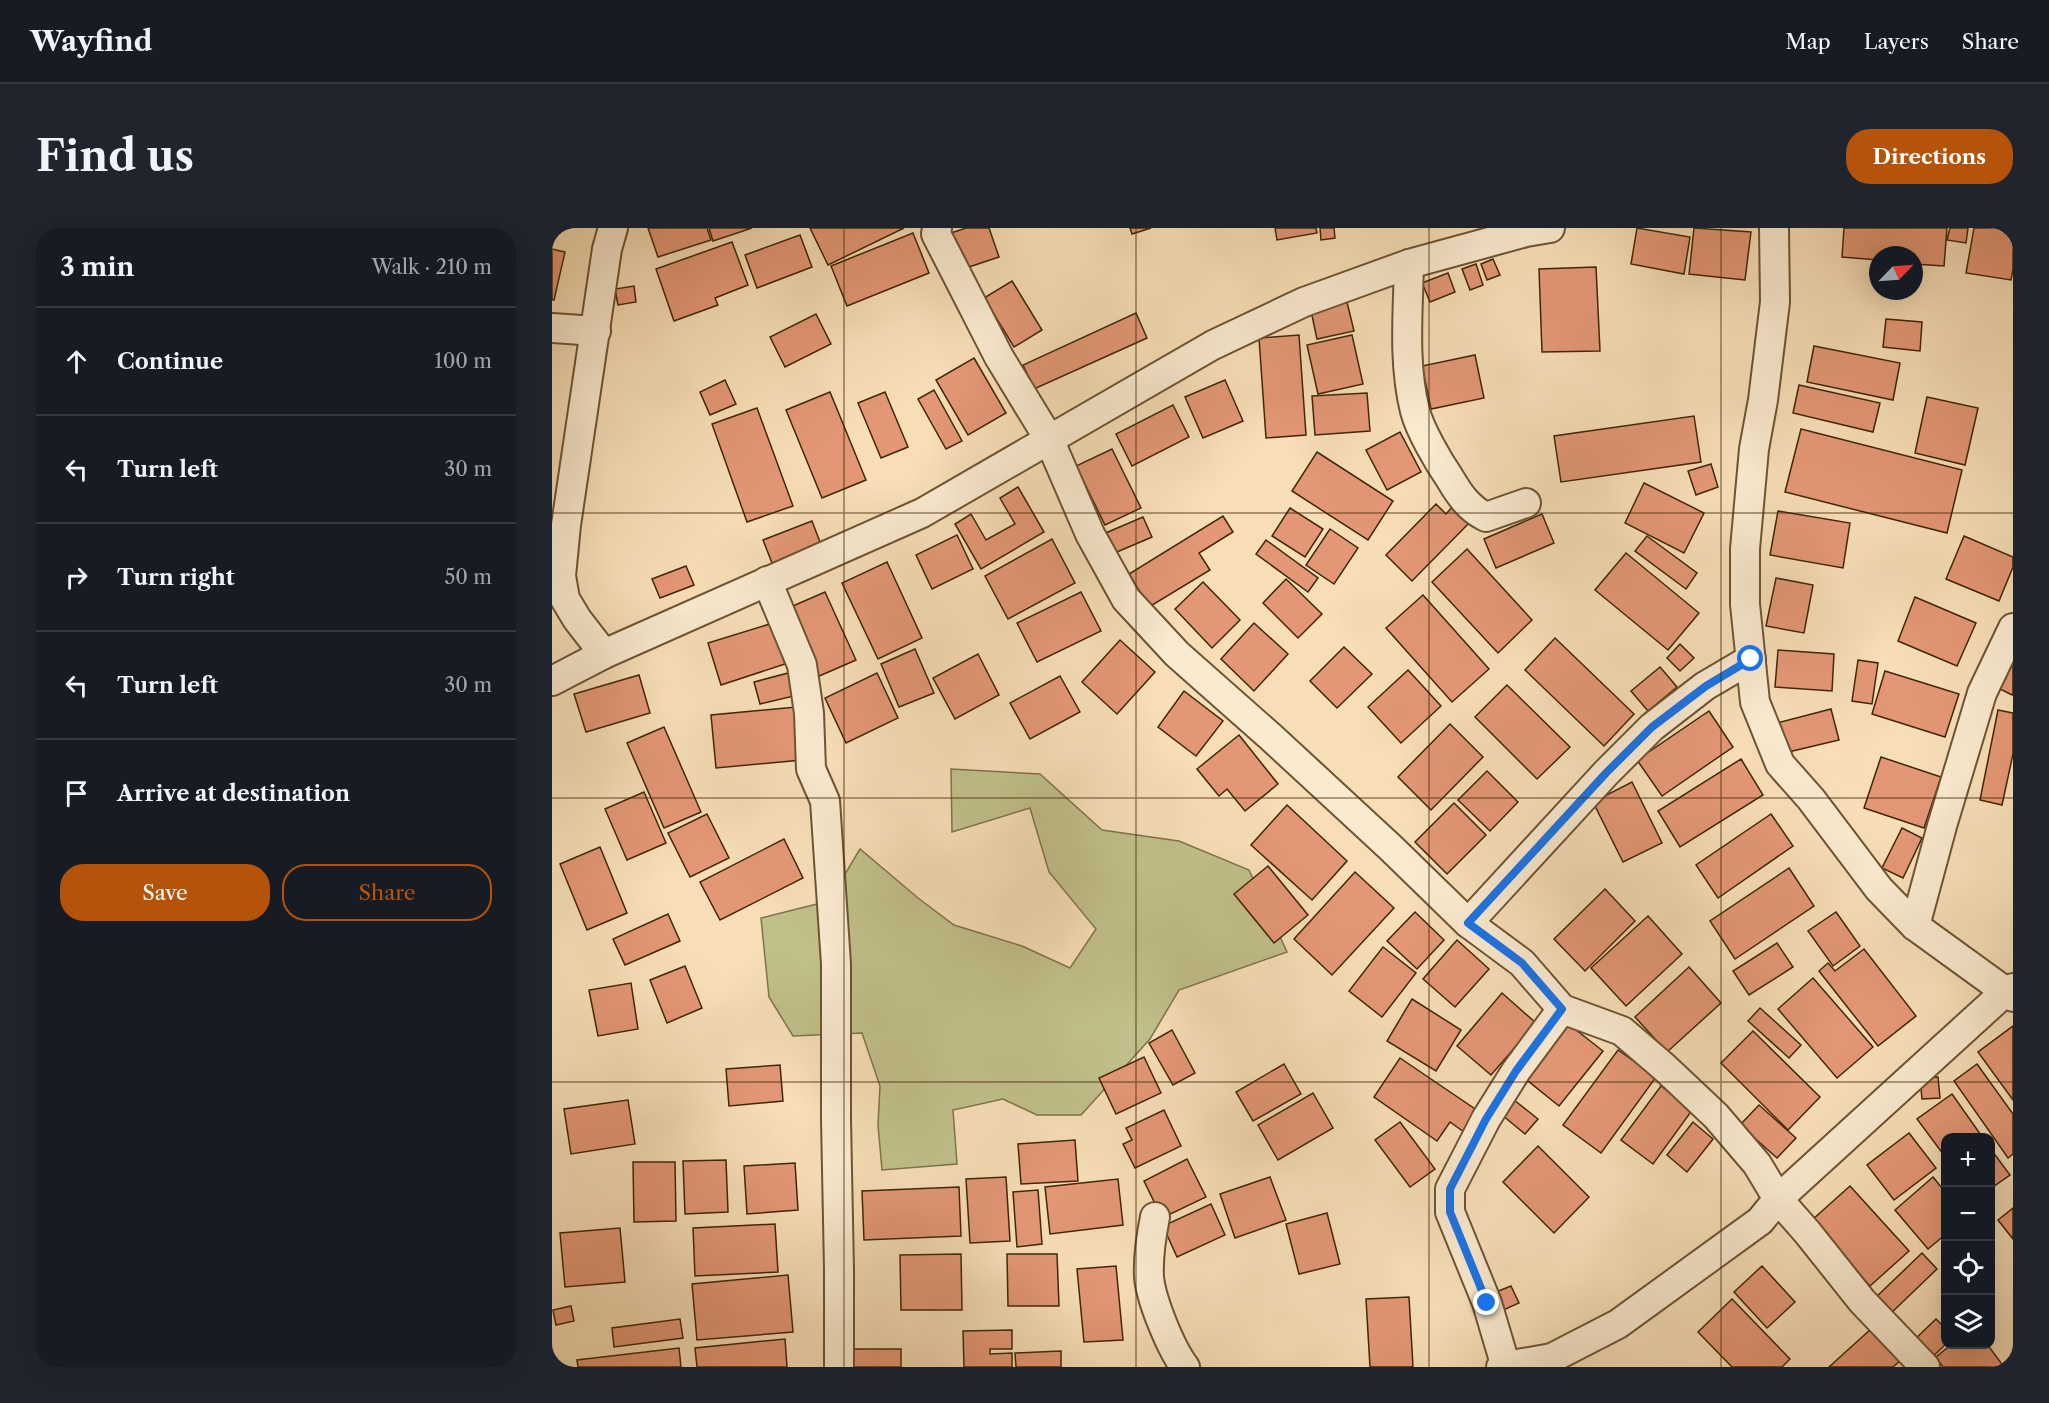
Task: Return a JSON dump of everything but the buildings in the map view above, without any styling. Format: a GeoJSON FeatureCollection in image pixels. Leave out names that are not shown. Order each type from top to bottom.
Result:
{"type":"FeatureCollection","features":[{"type":"Feature","properties":{"kind":"street"},"geometry":{"type":"LineString","coordinates":[[604,654],[565,599],[561,576],[566,525],[613,228]]}},
{"type":"Feature","properties":{"kind":"street"},"geometry":{"type":"LineString","coordinates":[[937,228],[936,234],[973,308],[999,357],[1049,439],[1090,534],[1126,599],[1177,654],[1306,769],[1468,923],[1522,963],[1562,1009],[1622,1031],[1716,1116],[1757,1164],[1778,1199],[1862,1301],[1925,1367]]}},
{"type":"Feature","properties":{"kind":"street"},"geometry":{"type":"LineString","coordinates":[[552,681],[604,654],[922,513],[1213,345],[1304,302],[1409,264],[1526,232],[1550,228]]}},
{"type":"Feature","properties":{"kind":"street"},"geometry":{"type":"LineString","coordinates":[[1562,1009],[1516,1071],[1486,1119],[1450,1189],[1450,1212],[1487,1303],[1504,1367],[1552,1358],[1618,1324],[1760,1221],[1778,1199],[2010,992],[1915,926],[1879,889],[1811,799],[1780,764],[1755,702],[1744,604],[1745,549],[1754,448],[1775,302],[1774,228]]}},
{"type":"Feature","properties":{"kind":"street"},"geometry":{"type":"LineString","coordinates":[[1409,264],[1408,370],[1416,414],[1435,454],[1464,502],[1475,511],[1486,516],[1526,503]]}},
{"type":"Feature","properties":{"kind":"street"},"geometry":{"type":"LineString","coordinates":[[552,328],[596,331]]}},
{"type":"Feature","properties":{"kind":"street"},"geometry":{"type":"LineString","coordinates":[[767,581],[802,665],[809,713],[811,769],[825,801],[836,964],[839,1367]]}},
{"type":"Feature","properties":{"kind":"street"},"geometry":{"type":"LineString","coordinates":[[1915,926],[1942,826],[1983,693],[2013,628]]}},
{"type":"Feature","properties":{"kind":"street"},"geometry":{"type":"LineString","coordinates":[[1468,923],[1606,773],[1652,727],[1706,686],[1751,659]]}},
{"type":"Feature","properties":{"kind":"street"},"geometry":{"type":"LineString","coordinates":[[1155,1217],[1150,1245],[1149,1280],[1164,1328],[1178,1358],[1185,1367]]}},
{"type":"Feature","properties":{"kind":"shaded area"},"geometry":{"type":"Polygon","coordinates":[[[951,769],[1040,774],[1102,830],[1179,841],[1249,870],[1287,952],[1179,990],[1150,1039],[1081,1115],[1037,1115],[1003,1099],[953,1110],[957,1164],[882,1170],[878,1125],[880,1086],[862,1033],[793,1036],[769,997],[761,918],[829,901],[860,849],[954,925],[1022,946],[1070,968],[1096,929],[1049,872],[1030,808],[952,832],[951,769]]]}},
{"type":"Feature","properties":{"kind":"route"},"geometry":{"type":"LineString","coordinates":[[1487,1303],[1450,1212],[1450,1189],[1486,1119],[1516,1071],[1562,1009],[1522,963],[1468,923],[1606,773],[1652,727],[1706,686],[1751,659]]}}]}
